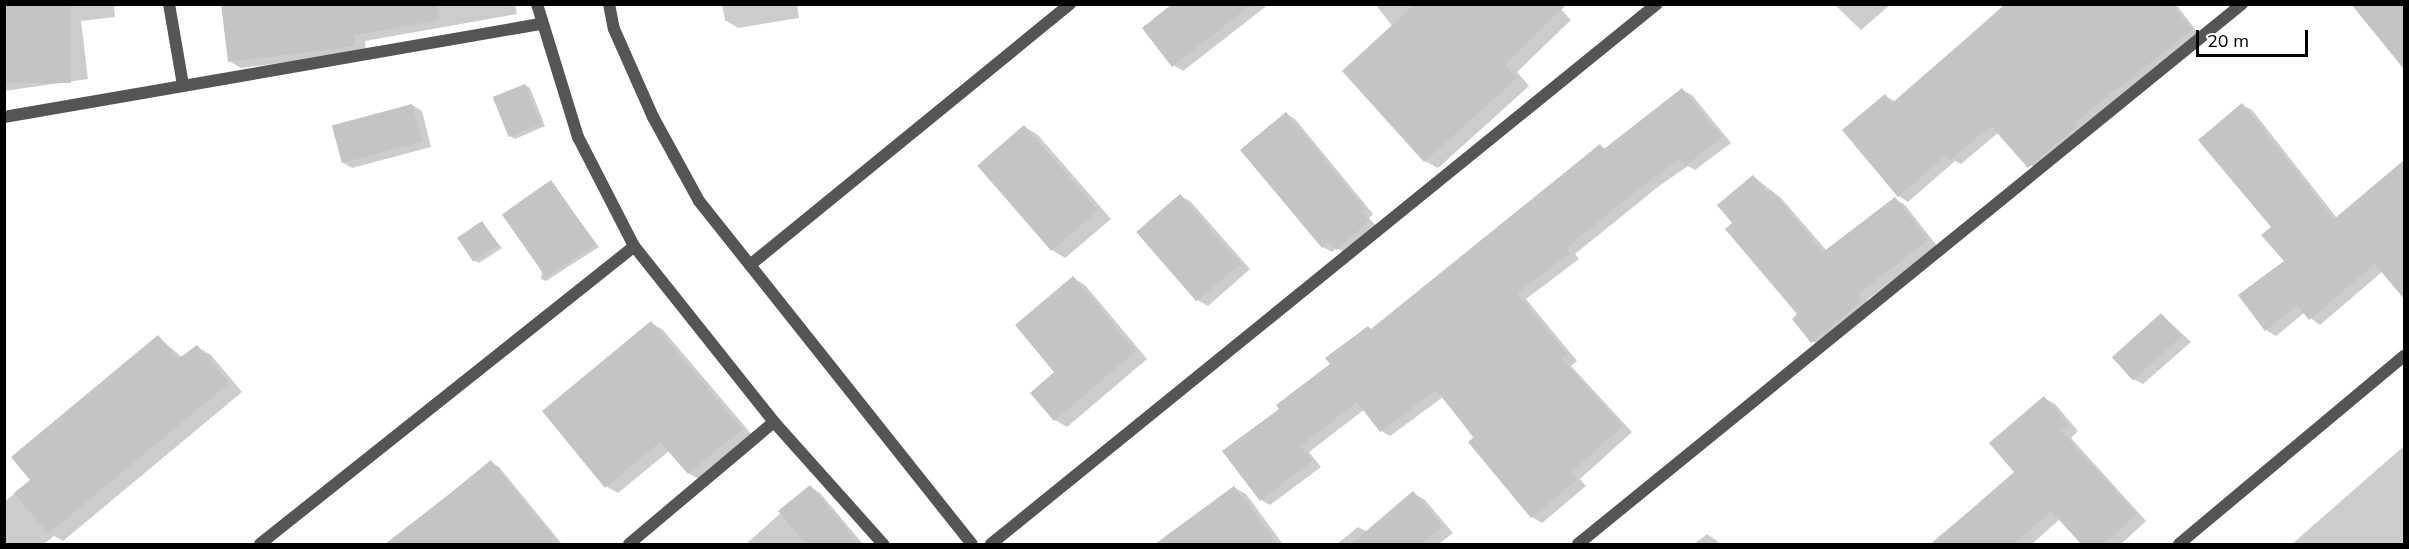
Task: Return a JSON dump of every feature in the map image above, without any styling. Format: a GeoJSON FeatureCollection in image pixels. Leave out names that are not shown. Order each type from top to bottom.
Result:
{"type":"FeatureCollection","features":[{"type":"Feature","properties":{"kind":"street"},"geometry":{"type":"LineString","coordinates":[[170,4],[183,85]]}},
{"type":"Feature","properties":{"kind":"street"},"geometry":{"type":"LineString","coordinates":[[537,4],[540,24],[578,137],[634,246],[774,422],[883,544]]}},
{"type":"Feature","properties":{"kind":"street"},"geometry":{"type":"LineString","coordinates":[[609,4],[614,29],[653,117],[699,201],[972,544]]}},
{"type":"Feature","properties":{"kind":"street"},"geometry":{"type":"LineString","coordinates":[[750,265],[1070,4]]}},
{"type":"Feature","properties":{"kind":"street"},"geometry":{"type":"LineString","coordinates":[[991,544],[1657,4]]}},
{"type":"Feature","properties":{"kind":"street"},"geometry":{"type":"LineString","coordinates":[[1578,544],[2242,4]]}},
{"type":"Feature","properties":{"kind":"street"},"geometry":{"type":"LineString","coordinates":[[4,117],[540,24]]}},
{"type":"Feature","properties":{"kind":"street"},"geometry":{"type":"LineString","coordinates":[[260,544],[634,246]]}},
{"type":"Feature","properties":{"kind":"street"},"geometry":{"type":"LineString","coordinates":[[2179,544],[2404,356]]}},
{"type":"Feature","properties":{"kind":"street"},"geometry":{"type":"LineString","coordinates":[[629,544],[774,422]]}},
{"type":"Feature","properties":{"kind":"building"},"geometry":{"type":"Polygon","coordinates":[[[4,4],[71,4],[71,83],[4,83],[4,4]]]}},
{"type":"Feature","properties":{"kind":"building"},"geometry":{"type":"Polygon","coordinates":[[[221,4],[437,4],[439,20],[354,35],[355,46],[228,62],[221,4]]]}},
{"type":"Feature","properties":{"kind":"building"},"geometry":{"type":"Polygon","coordinates":[[[1172,4],[1252,4],[1172,67],[1142,28],[1172,4]]]}},
{"type":"Feature","properties":{"kind":"building"},"geometry":{"type":"Polygon","coordinates":[[[1415,4],[1567,4],[1505,64],[1517,78],[1424,162],[1342,71],[1415,4]]]}},
{"type":"Feature","properties":{"kind":"building"},"geometry":{"type":"Polygon","coordinates":[[[2006,4],[2172,4],[2192,30],[2074,123],[2077,126],[2028,168],[1991,126],[1950,160],[1946,155],[1898,197],[1842,130],[1885,94],[1892,103],[2006,4]]]}},
{"type":"Feature","properties":{"kind":"building"},"geometry":{"type":"Polygon","coordinates":[[[2351,4],[2404,4],[2404,69],[2351,4]]]}},
{"type":"Feature","properties":{"kind":"building"},"geometry":{"type":"Polygon","coordinates":[[[525,84],[541,124],[509,137],[493,97],[525,84]]]}},
{"type":"Feature","properties":{"kind":"building"},"geometry":{"type":"Polygon","coordinates":[[[1682,88],[1722,137],[1685,166],[1679,160],[1649,181],[1566,248],[1570,253],[1517,293],[1568,355],[1562,359],[1623,426],[1571,472],[1577,480],[1531,518],[1468,442],[1474,437],[1436,390],[1380,432],[1357,402],[1300,446],[1312,461],[1260,501],[1222,451],[1279,409],[1276,405],[1330,364],[1325,358],[1368,326],[1371,329],[1600,144],[1604,149],[1682,88]]]}},
{"type":"Feature","properties":{"kind":"building"},"geometry":{"type":"Polygon","coordinates":[[[2242,103],[2334,219],[2404,160],[2404,299],[2375,264],[2309,320],[2297,305],[2265,331],[2238,295],[2284,261],[2261,235],[2271,227],[2198,140],[2242,103]]]}},
{"type":"Feature","properties":{"kind":"building"},"geometry":{"type":"Polygon","coordinates":[[[412,104],[422,142],[342,163],[332,125],[412,104]]]}},
{"type":"Feature","properties":{"kind":"building"},"geometry":{"type":"Polygon","coordinates":[[[1286,112],[1365,209],[1361,212],[1369,221],[1337,250],[1329,242],[1322,248],[1240,150],[1286,112]]]}},
{"type":"Feature","properties":{"kind":"building"},"geometry":{"type":"Polygon","coordinates":[[[1024,125],[1098,210],[1051,251],[977,166],[1024,125]]]}},
{"type":"Feature","properties":{"kind":"building"},"geometry":{"type":"Polygon","coordinates":[[[1753,175],[1768,193],[1771,190],[1823,252],[1895,197],[1928,240],[1858,294],[1863,300],[1811,343],[1792,319],[1797,314],[1725,229],[1732,223],[1717,205],[1753,175]]]}},
{"type":"Feature","properties":{"kind":"building"},"geometry":{"type":"Polygon","coordinates":[[[551,180],[596,244],[547,278],[502,214],[551,180]]]}},
{"type":"Feature","properties":{"kind":"building"},"geometry":{"type":"Polygon","coordinates":[[[1180,194],[1240,263],[1197,301],[1136,232],[1180,194]]]}},
{"type":"Feature","properties":{"kind":"building"},"geometry":{"type":"Polygon","coordinates":[[[482,221],[498,245],[473,262],[457,238],[482,221]]]}},
{"type":"Feature","properties":{"kind":"building"},"geometry":{"type":"Polygon","coordinates":[[[1073,276],[1136,351],[1054,421],[1030,393],[1054,372],[1015,325],[1073,276]]]}},
{"type":"Feature","properties":{"kind":"building"},"geometry":{"type":"Polygon","coordinates":[[[2161,313],[2182,336],[2133,380],[2112,357],[2161,313]]]}},
{"type":"Feature","properties":{"kind":"building"},"geometry":{"type":"Polygon","coordinates":[[[651,321],[742,429],[688,474],[660,442],[605,488],[542,411],[651,321]]]}},
{"type":"Feature","properties":{"kind":"building"},"geometry":{"type":"Polygon","coordinates":[[[158,335],[178,359],[197,345],[229,383],[48,534],[14,493],[30,480],[11,457],[158,335]]]}},
{"type":"Feature","properties":{"kind":"building"},"geometry":{"type":"Polygon","coordinates":[[[2044,396],[2068,424],[2061,431],[2137,514],[2104,544],[2081,544],[2051,511],[2014,544],[1932,544],[2014,472],[1989,443],[2044,396]]]}},
{"type":"Feature","properties":{"kind":"building"},"geometry":{"type":"Polygon","coordinates":[[[491,460],[559,544],[385,544],[448,495],[491,460]]]}},
{"type":"Feature","properties":{"kind":"building"},"geometry":{"type":"Polygon","coordinates":[[[810,485],[859,544],[806,544],[778,511],[810,485]]]}},
{"type":"Feature","properties":{"kind":"building"},"geometry":{"type":"Polygon","coordinates":[[[1234,486],[1278,544],[1155,544],[1234,486]]]}},
{"type":"Feature","properties":{"kind":"building"},"geometry":{"type":"Polygon","coordinates":[[[1413,491],[1443,526],[1422,544],[1351,544],[1413,491]]]}}]}
